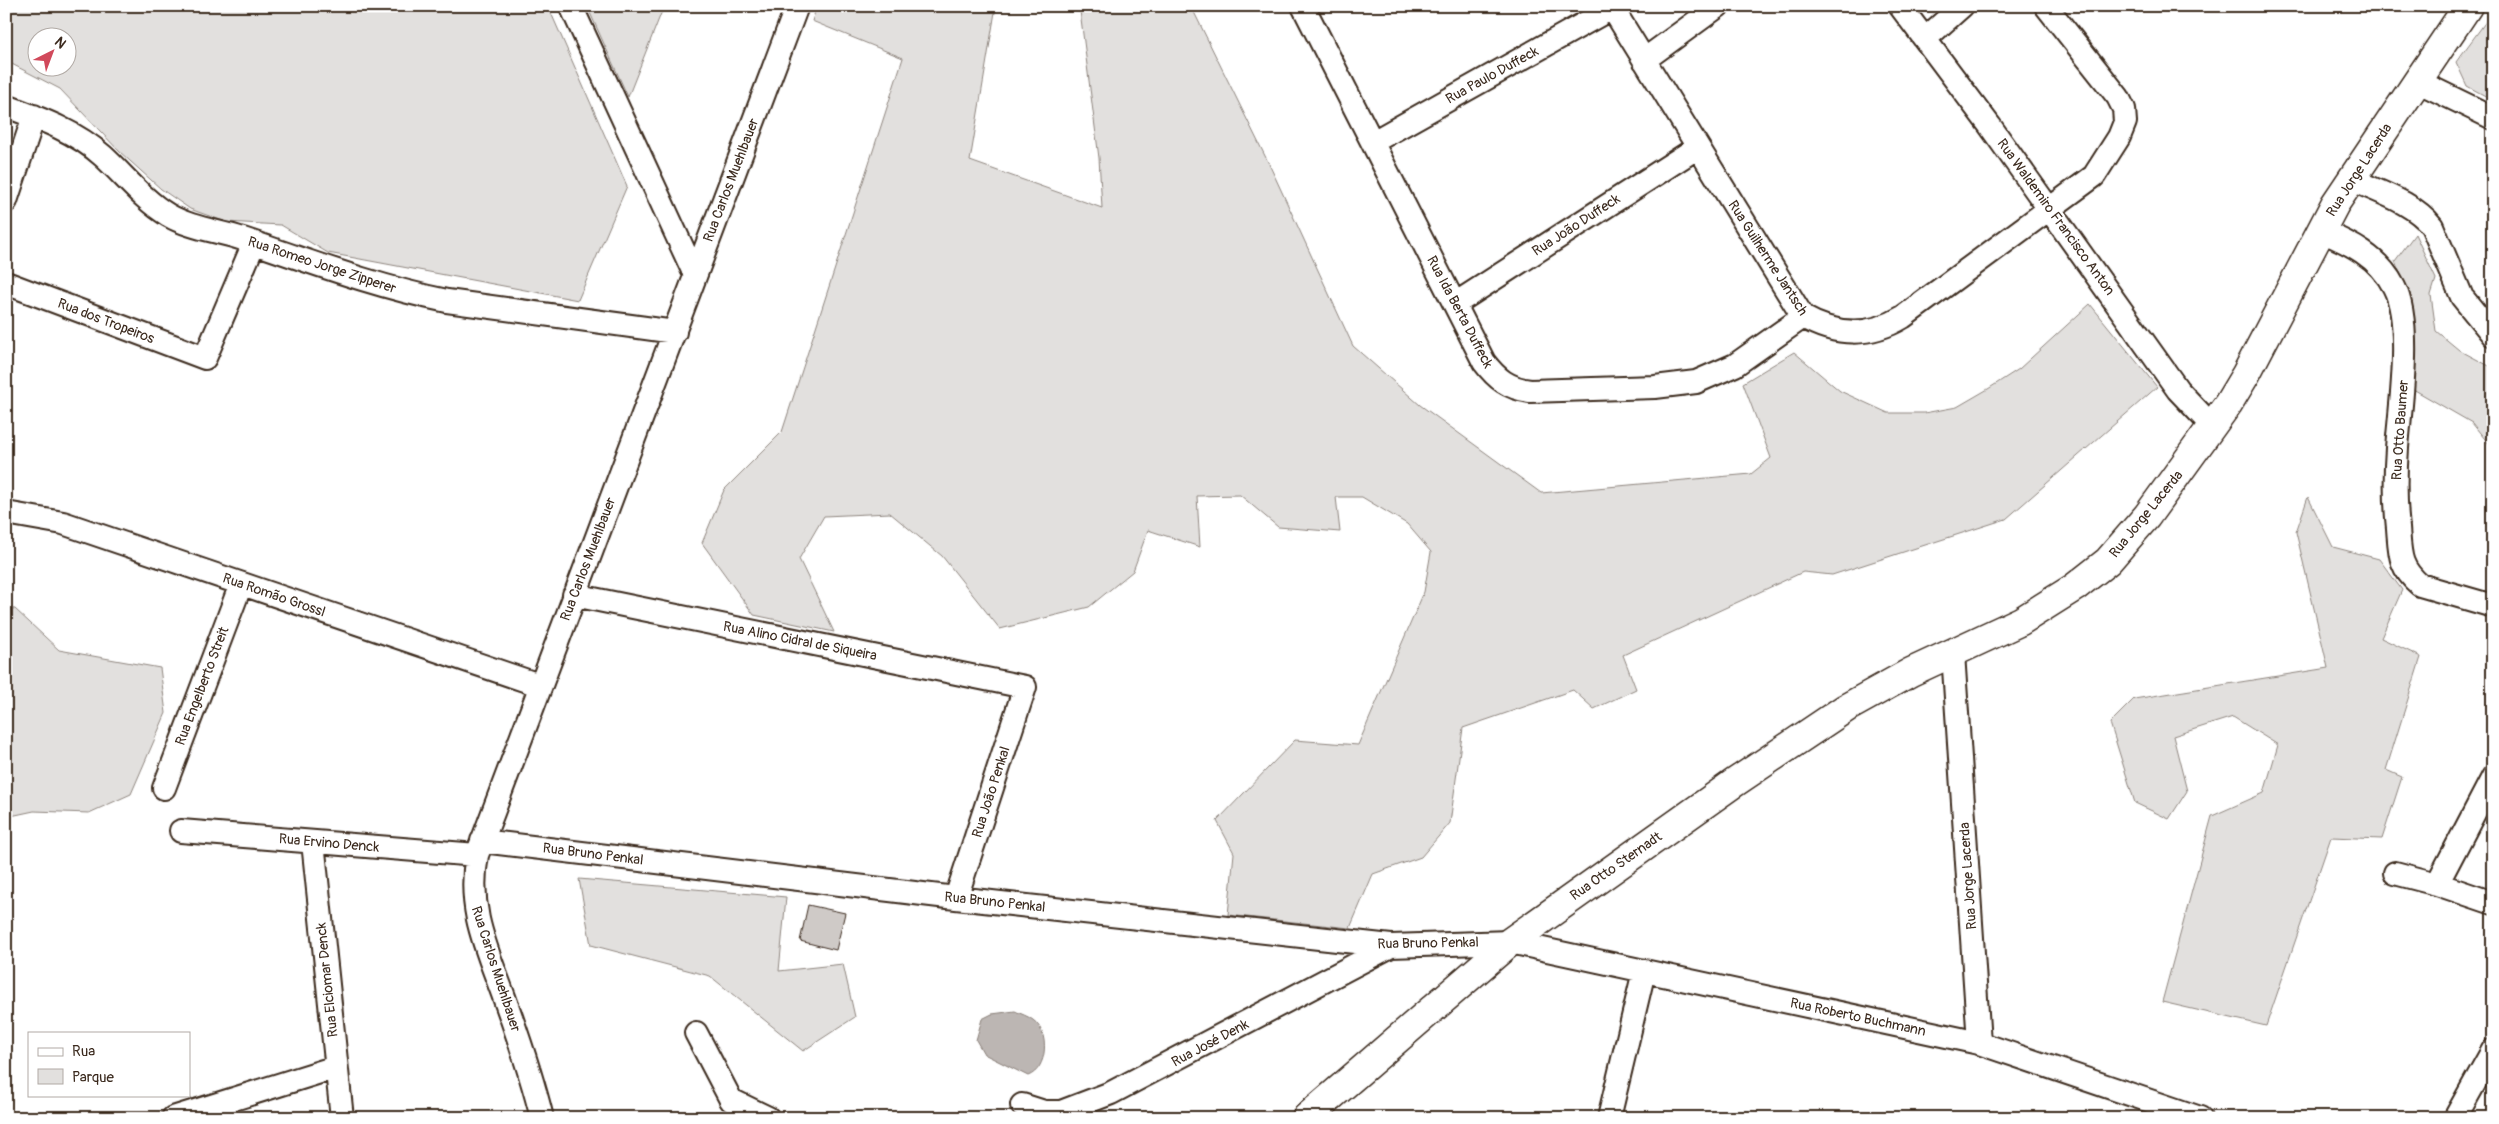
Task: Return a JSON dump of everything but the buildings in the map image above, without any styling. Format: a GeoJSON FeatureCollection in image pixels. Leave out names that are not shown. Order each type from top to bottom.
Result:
{"type":"FeatureCollection","features":[{"type":"Feature","properties":{"kind":"main road","name":"Rua Jorge Lacerda"},"geometry":{"type":"LineString","coordinates":[[1953,653],[2021,620],[2092,575],[2126,542],[2213,427],[2246,374],[2320,231],[2352,179],[2468,6]]}},
{"type":"Feature","properties":{"kind":"main road","name":"Rua Otto Sternadt"},"geometry":{"type":"LineString","coordinates":[[1306,1118],[1510,942],[1734,783],[1824,722],[1879,688],[1953,653]]}},
{"type":"Feature","properties":{"kind":"street"},"geometry":{"type":"LineString","coordinates":[[571,6],[695,275]]}},
{"type":"Feature","properties":{"kind":"street","name":"Rua Carlos Muehlbauer"},"geometry":{"type":"LineString","coordinates":[[542,1118],[530,1075],[478,921],[473,891],[480,848],[539,685],[675,332],[797,6]]}},
{"type":"Feature","properties":{"kind":"street","name":"Rua Ida Berta Duffeck"},"geometry":{"type":"LineString","coordinates":[[1303,6],[1454,304],[1491,371],[1501,381],[1514,389],[1530,392],[1655,387],[1696,382],[1735,365],[1803,317]]}},
{"type":"Feature","properties":{"kind":"street"},"geometry":{"type":"LineString","coordinates":[[1644,60],[1718,6]]}},
{"type":"Feature","properties":{"kind":"street","name":"Rua Waldemiro Francisco Anton"},"geometry":{"type":"LineString","coordinates":[[1900,6],[2050,209],[2178,390],[2213,427]]}},
{"type":"Feature","properties":{"kind":"street"},"geometry":{"type":"LineString","coordinates":[[1925,39],[1962,6]]}},
{"type":"Feature","properties":{"kind":"street","name":"Rua Guilherme Jantsch"},"geometry":{"type":"LineString","coordinates":[[1611,7],[1803,317],[1818,326],[1839,331],[1871,331],[1888,326],[2094,176],[2119,137],[2124,122],[2124,109],[2118,97],[2046,6]]}},
{"type":"Feature","properties":{"kind":"street","name":"Rua Paulo Duffeck"},"geometry":{"type":"LineString","coordinates":[[1373,142],[1611,7]]}},
{"type":"Feature","properties":{"kind":"street"},"geometry":{"type":"LineString","coordinates":[[2417,81],[2493,118]]}},
{"type":"Feature","properties":{"kind":"street","name":"Rua Romeo Jorge Zipperer"},"geometry":{"type":"LineString","coordinates":[[6,106],[55,124],[86,142],[167,214],[179,220],[254,243],[373,284],[410,294],[447,301],[675,332]]}},
{"type":"Feature","properties":{"kind":"street"},"geometry":{"type":"LineString","coordinates":[[6,201],[34,116]]}},
{"type":"Feature","properties":{"kind":"street","name":"Rua João Duffeck"},"geometry":{"type":"LineString","coordinates":[[1454,304],[1698,147]]}},
{"type":"Feature","properties":{"kind":"street"},"geometry":{"type":"LineString","coordinates":[[2352,179],[2409,206],[2426,218],[2432,226],[2462,297],[2493,335]]}},
{"type":"Feature","properties":{"kind":"street","name":"Rua Otto Baumer"},"geometry":{"type":"LineString","coordinates":[[2320,231],[2346,241],[2374,262],[2387,275],[2395,289],[2400,307],[2404,374],[2395,478],[2401,563],[2411,578],[2420,585],[2493,606]]}},
{"type":"Feature","properties":{"kind":"street","name":"Rua dos Tropeiros"},"geometry":{"type":"LineString","coordinates":[[6,283],[205,358],[254,243]]}},
{"type":"Feature","properties":{"kind":"street","name":"Rua Romão Grossl"},"geometry":{"type":"LineString","coordinates":[[6,513],[63,523],[539,685]]}},
{"type":"Feature","properties":{"kind":"street","name":"Rua Engelberto Streit"},"geometry":{"type":"LineString","coordinates":[[164,788],[241,584]]}},
{"type":"Feature","properties":{"kind":"street","name":"Rua Alino Cidral de Siqueira"},"geometry":{"type":"LineString","coordinates":[[574,596],[1025,687]]}},
{"type":"Feature","properties":{"kind":"street","name":"Rua Jorge Lacerda"},"geometry":{"type":"LineString","coordinates":[[1953,653],[1979,1042]]}},
{"type":"Feature","properties":{"kind":"street","name":"Rua João Penkal"},"geometry":{"type":"LineString","coordinates":[[956,898],[1025,687]]}},
{"type":"Feature","properties":{"kind":"street"},"geometry":{"type":"LineString","coordinates":[[2437,884],[2486,807],[2493,777]]}},
{"type":"Feature","properties":{"kind":"street","name":"Rua Ervino Denck"},"geometry":{"type":"LineString","coordinates":[[181,831],[313,842],[480,848]]}},
{"type":"Feature","properties":{"kind":"street","name":"Rua Elciomar Denck"},"geometry":{"type":"LineString","coordinates":[[313,842],[342,1118]]}},
{"type":"Feature","properties":{"kind":"street","name":"Rua Bruno Penkal"},"geometry":{"type":"LineString","coordinates":[[480,848],[1390,946],[1510,942]]}},
{"type":"Feature","properties":{"kind":"street"},"geometry":{"type":"LineString","coordinates":[[2395,873],[2437,884],[2493,903]]}},
{"type":"Feature","properties":{"kind":"street","name":"Rua Roberto Buchmann"},"geometry":{"type":"LineString","coordinates":[[1510,942],[1979,1042],[2191,1116]]}},
{"type":"Feature","properties":{"kind":"street","name":"Rua José Denk"},"geometry":{"type":"LineString","coordinates":[[1022,1105],[1044,1112],[1061,1112],[1111,1093],[1390,946]]}},
{"type":"Feature","properties":{"kind":"street"},"geometry":{"type":"LineString","coordinates":[[1609,1118],[1644,971]]}},
{"type":"Feature","properties":{"kind":"street"},"geometry":{"type":"LineString","coordinates":[[696,1033],[727,1109],[768,1118]]}},
{"type":"Feature","properties":{"kind":"street"},"geometry":{"type":"LineString","coordinates":[[2455,1118],[2493,1050]]}},
{"type":"Feature","properties":{"kind":"street"},"geometry":{"type":"LineString","coordinates":[[173,1118],[336,1067]]}},
{"type":"Feature","properties":{"kind":"green space"},"geometry":{"type":"Polygon","coordinates":[[[6,6],[548,6],[627,186],[578,300],[328,253],[281,225],[226,222],[190,209],[161,189],[120,152],[60,89],[39,78],[78,78],[78,28],[28,28],[28,72],[6,61],[6,6]]]}},
{"type":"Feature","properties":{"kind":"green space"},"geometry":{"type":"Polygon","coordinates":[[[587,6],[664,6],[628,97],[587,6]]]}},
{"type":"Feature","properties":{"kind":"green space"},"geometry":{"type":"Polygon","coordinates":[[[817,6],[996,6],[970,161],[1102,208],[1099,158],[1080,11],[1083,6],[1191,6],[1269,164],[1353,346],[1420,405],[1541,493],[1751,474],[1771,458],[1743,383],[1794,352],[1840,391],[1888,413],[1924,413],[1957,407],[2019,369],[2090,304],[2157,387],[2006,519],[1832,575],[1803,572],[1623,655],[1636,689],[1594,709],[1573,690],[1463,728],[1450,823],[1421,857],[1373,874],[1350,928],[1228,915],[1234,853],[1217,821],[1295,740],[1358,745],[1424,592],[1431,552],[1407,524],[1362,497],[1336,497],[1340,532],[1278,527],[1240,495],[1197,496],[1200,547],[1148,530],[1133,571],[1089,607],[1000,629],[942,556],[890,513],[824,516],[799,559],[834,632],[754,615],[702,543],[724,490],[782,432],[903,58],[812,21],[817,6]]]}},
{"type":"Feature","properties":{"kind":"green space"},"geometry":{"type":"Polygon","coordinates":[[[2493,12],[2493,100],[2467,86],[2456,62],[2493,12]]]}},
{"type":"Feature","properties":{"kind":"green space"},"geometry":{"type":"Polygon","coordinates":[[[2415,234],[2436,279],[2431,295],[2436,331],[2459,350],[2493,368],[2493,449],[2472,423],[2413,389],[2410,298],[2395,261],[2415,234]]]}},
{"type":"Feature","properties":{"kind":"green space"},"geometry":{"type":"Polygon","coordinates":[[[2308,497],[2333,547],[2379,559],[2402,590],[2381,638],[2421,657],[2386,770],[2402,777],[2382,839],[2331,837],[2266,1026],[2162,1002],[2212,816],[2264,793],[2278,745],[2233,717],[2173,736],[2187,791],[2169,819],[2135,803],[2110,723],[2134,699],[2328,668],[2296,532],[2308,497]]]}},
{"type":"Feature","properties":{"kind":"green space"},"geometry":{"type":"Polygon","coordinates":[[[6,608],[15,609],[59,650],[160,668],[166,713],[131,794],[89,813],[34,811],[6,817],[6,608]]]}},
{"type":"Feature","properties":{"kind":"green space"},"geometry":{"type":"Polygon","coordinates":[[[579,879],[786,897],[779,971],[843,964],[855,1017],[803,1051],[710,976],[591,945],[579,879]]]}},
{"type":"Feature","properties":{"kind":"shaded area"},"geometry":{"type":"Polygon","coordinates":[[[1015,1011],[1031,1019],[1038,1026],[1044,1041],[1043,1058],[1040,1066],[1028,1076],[984,1054],[976,1040],[982,1019],[992,1014],[1015,1011]]]}}]}
